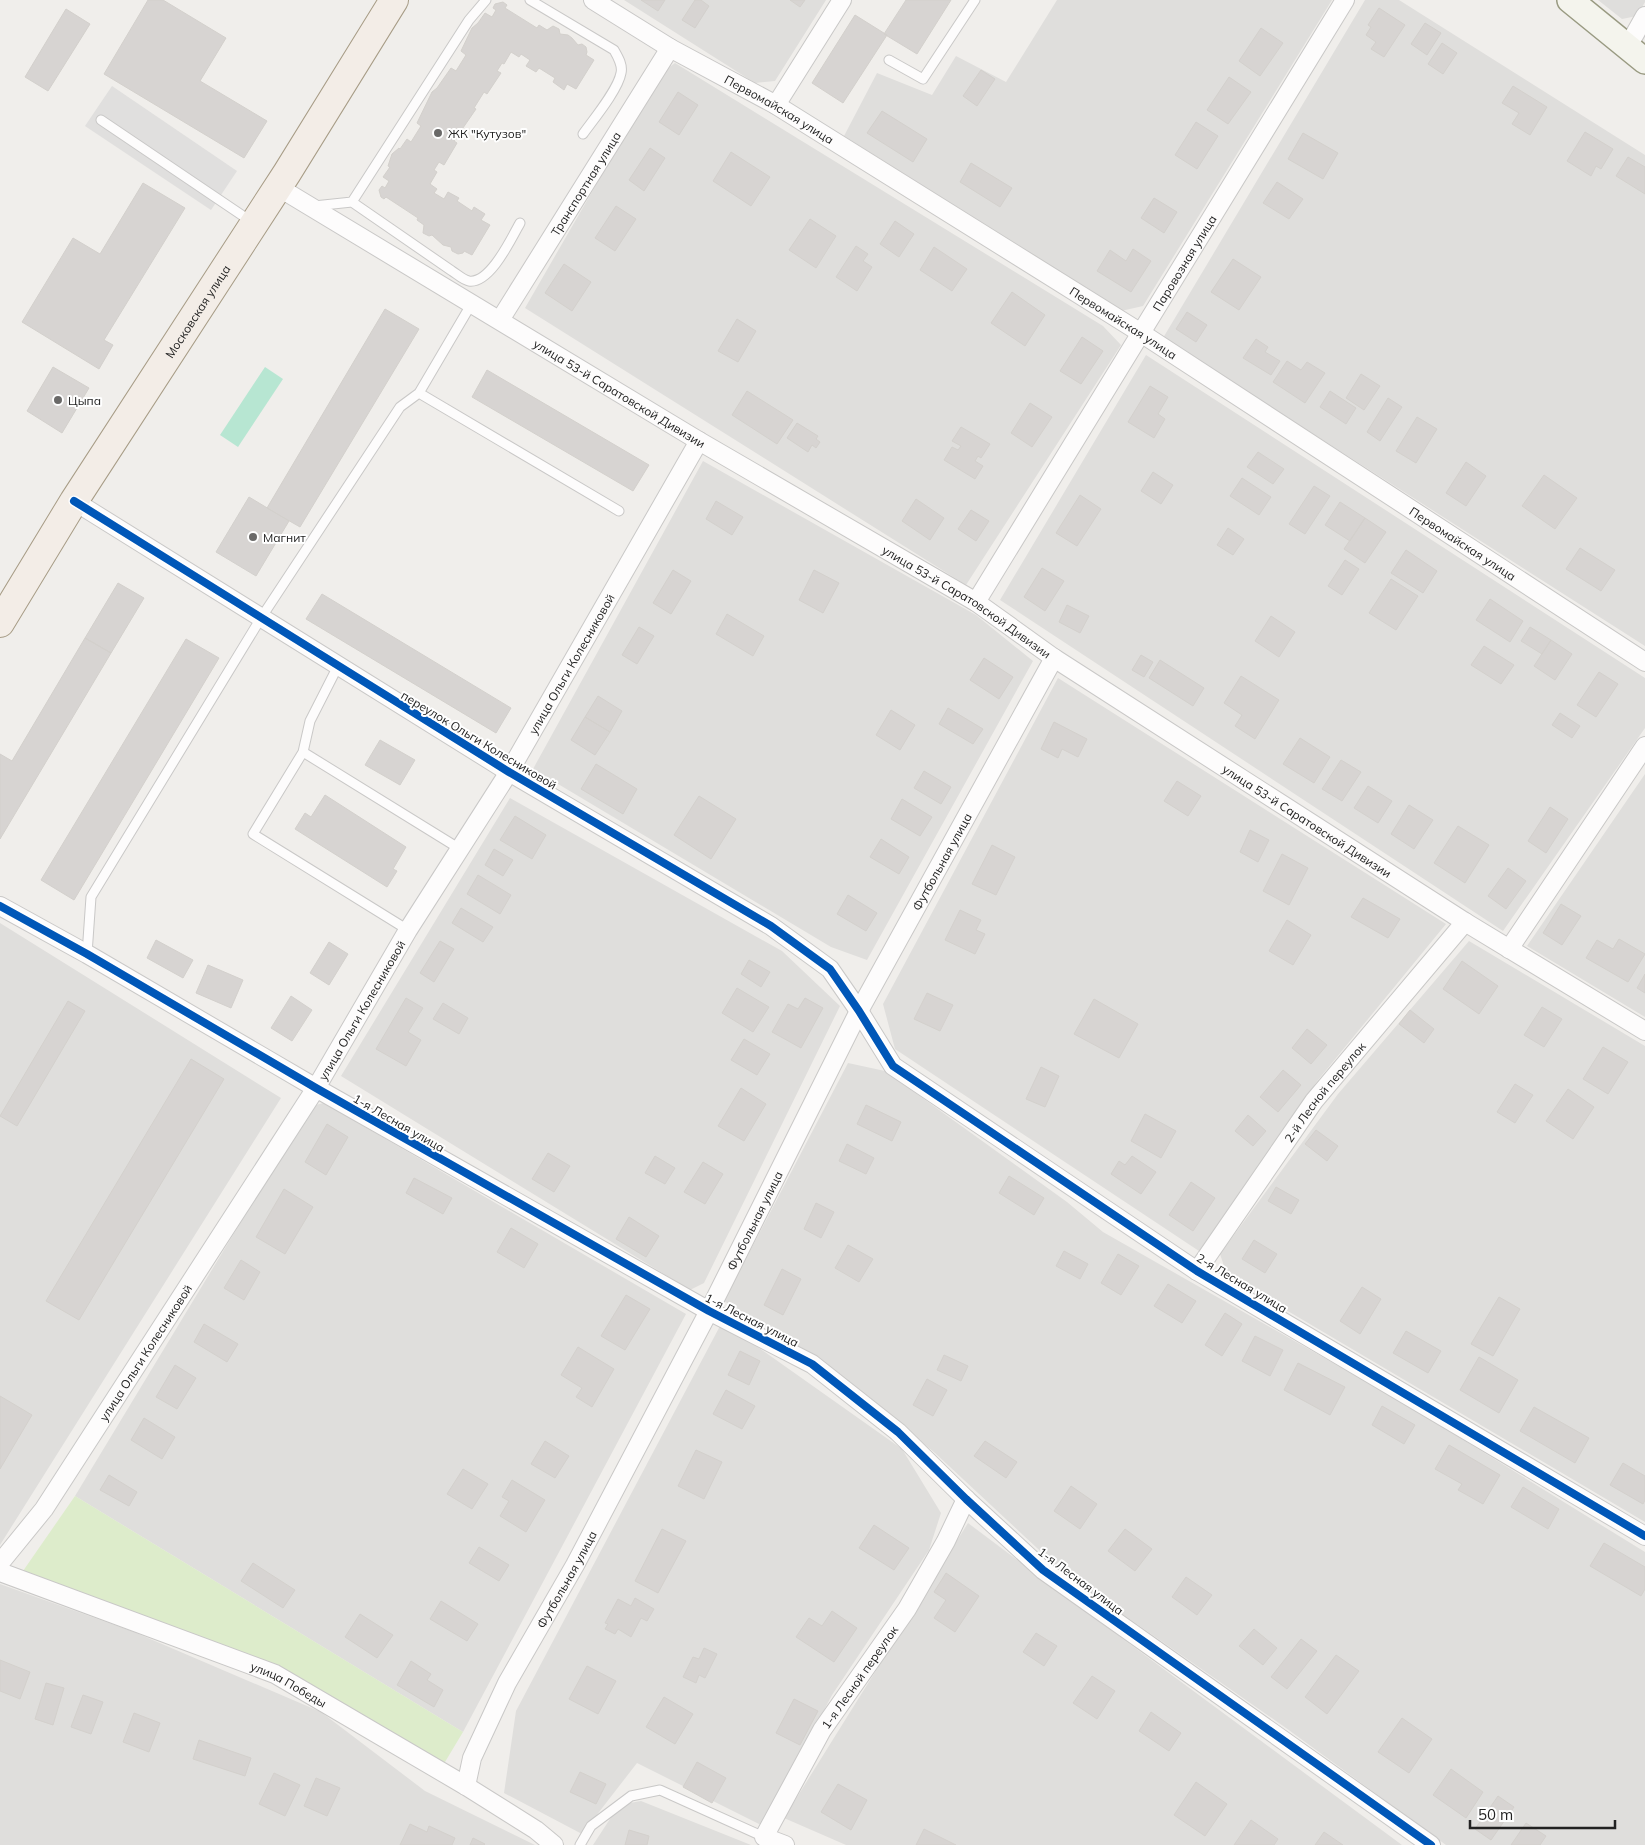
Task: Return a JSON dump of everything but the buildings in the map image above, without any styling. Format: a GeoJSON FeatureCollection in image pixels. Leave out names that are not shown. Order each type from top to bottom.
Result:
{"type":"FeatureCollection","features":[{"type":"Feature","properties":{"kind":"main road","name":"Московская улица"},"geometry":{"type":"LineString","coordinates":[[0,623],[74,501],[278,187],[394,0]]}},
{"type":"Feature","properties":{"kind":"main road"},"geometry":{"type":"LineString","coordinates":[[1570,0],[1636,54]]}},
{"type":"Feature","properties":{"kind":"street","name":"Первомайская улица"},"geometry":{"type":"LineString","coordinates":[[593,0],[670,48],[776,105],[1141,332],[1645,662]]}},
{"type":"Feature","properties":{"kind":"street"},"geometry":{"type":"LineString","coordinates":[[776,105],[842,0]]}},
{"type":"Feature","properties":{"kind":"street","name":"Паровозная улица"},"geometry":{"type":"LineString","coordinates":[[976,602],[1345,0]]}},
{"type":"Feature","properties":{"kind":"street"},"geometry":{"type":"LineString","coordinates":[[1636,54],[1645,16]]}},
{"type":"Feature","properties":{"kind":"street","name":"Транспортная улица"},"geometry":{"type":"LineString","coordinates":[[500,320],[670,48]]}},
{"type":"Feature","properties":{"kind":"street","name":"улица 53-й Саратовской Дивизии"},"geometry":{"type":"LineString","coordinates":[[278,187],[699,441],[976,602],[1054,658],[1465,922],[1645,1031]]}},
{"type":"Feature","properties":{"kind":"street","name":"улица Ольги Колесниковой"},"geometry":{"type":"LineString","coordinates":[[0,1563],[44,1509],[316,1088],[408,930],[509,772],[699,441]]}},
{"type":"Feature","properties":{"kind":"street","name":"переулок Ольги Колесниковой"},"geometry":{"type":"LineString","coordinates":[[74,501],[509,772],[771,926],[830,969],[859,1011]]}},
{"type":"Feature","properties":{"kind":"street","name":"Футбольная улица"},"geometry":{"type":"LineString","coordinates":[[466,1786],[472,1758],[507,1683],[576,1565],[709,1311],[859,1011],[1054,658]]}},
{"type":"Feature","properties":{"kind":"street"},"geometry":{"type":"LineString","coordinates":[[1509,949],[1645,746]]}},
{"type":"Feature","properties":{"kind":"street","name":"1-я Лесная улица"},"geometry":{"type":"LineString","coordinates":[[0,906],[709,1311],[812,1364],[898,1432],[966,1499],[1043,1570],[1432,1845]]}},
{"type":"Feature","properties":{"kind":"street","name":"2-й Лесной переулок"},"geometry":{"type":"LineString","coordinates":[[1197,1271],[1314,1101],[1465,922]]}},
{"type":"Feature","properties":{"kind":"street","name":"2-я Лесная улица"},"geometry":{"type":"LineString","coordinates":[[859,1011],[893,1066],[1197,1271],[1645,1536]]}},
{"type":"Feature","properties":{"kind":"street","name":"1-я Лесной переулок"},"geometry":{"type":"LineString","coordinates":[[764,1837],[822,1730],[907,1609],[946,1541],[966,1499]]}},
{"type":"Feature","properties":{"kind":"street","name":"улица Победы"},"geometry":{"type":"LineString","coordinates":[[0,1572],[275,1674],[466,1786],[536,1830],[554,1845]]}},
{"type":"Feature","properties":{"kind":"street"},"geometry":{"type":"LineString","coordinates":[[764,1837],[785,1845]]}},
{"type":"Feature","properties":{"kind":"lane"},"geometry":{"type":"LineString","coordinates":[[352,202],[470,20],[486,0]]}},
{"type":"Feature","properties":{"kind":"lane"},"geometry":{"type":"LineString","coordinates":[[530,0],[614,50],[620,62],[622,72],[617,84],[582,134]]}},
{"type":"Feature","properties":{"kind":"lane"},"geometry":{"type":"LineString","coordinates":[[888,60],[924,79],[975,0]]}},
{"type":"Feature","properties":{"kind":"lane"},"geometry":{"type":"LineString","coordinates":[[101,120],[254,223]]}},
{"type":"Feature","properties":{"kind":"lane"},"geometry":{"type":"LineString","coordinates":[[311,207],[352,202],[468,281],[476,280],[486,275],[520,223]]}},
{"type":"Feature","properties":{"kind":"lane"},"geometry":{"type":"LineString","coordinates":[[87,954],[91,897],[261,618],[400,407],[419,393],[473,303]]}},
{"type":"Feature","properties":{"kind":"lane"},"geometry":{"type":"LineString","coordinates":[[419,393],[619,511]]}},
{"type":"Feature","properties":{"kind":"lane"},"geometry":{"type":"LineString","coordinates":[[338,666],[310,721],[303,752],[253,834],[408,930]]}},
{"type":"Feature","properties":{"kind":"lane"},"geometry":{"type":"LineString","coordinates":[[303,752],[460,849]]}},
{"type":"Feature","properties":{"kind":"lane"},"geometry":{"type":"LineString","coordinates":[[580,1845],[591,1826],[631,1796],[660,1790],[764,1837]]}},
{"type":"Feature","properties":{"kind":"shaded area"},"geometry":{"type":"Polygon","coordinates":[[[624,0],[826,0],[775,81],[755,83],[624,0]]]}},
{"type":"Feature","properties":{"kind":"shaded area"},"geometry":{"type":"Polygon","coordinates":[[[1057,0],[1332,0],[1143,306],[1121,311],[844,136],[877,73],[932,95],[956,56],[1006,82],[1057,0]]]}},
{"type":"Feature","properties":{"kind":"shaded area"},"geometry":{"type":"Polygon","coordinates":[[[1365,0],[1399,0],[1645,155],[1645,646],[1163,338],[1365,0]]]}},
{"type":"Feature","properties":{"kind":"shaded area"},"geometry":{"type":"Polygon","coordinates":[[[1598,0],[1645,0],[1645,2],[1637,16],[1622,19],[1598,0]]]}},
{"type":"Feature","properties":{"kind":"shaded area"},"geometry":{"type":"Polygon","coordinates":[[[675,63],[1103,326],[1121,345],[966,585],[525,308],[660,74],[675,63]]]}},
{"type":"Feature","properties":{"kind":"shaded area"},"geometry":{"type":"Polygon","coordinates":[[[112,86],[237,171],[211,210],[85,126],[112,86]]]}},
{"type":"Feature","properties":{"kind":"shaded area"},"geometry":{"type":"Polygon","coordinates":[[[1146,355],[1645,678],[1645,728],[1503,931],[1000,600],[1146,355]]]}},
{"type":"Feature","properties":{"kind":"shaded area"},"geometry":{"type":"Polygon","coordinates":[[[703,461],[976,615],[1033,661],[867,960],[831,947],[533,769],[703,461]]]}},
{"type":"Feature","properties":{"kind":"shaded area"},"geometry":{"type":"Polygon","coordinates":[[[1058,678],[1446,924],[1318,1080],[1199,1251],[895,1049],[883,1004],[1058,678]]]}},
{"type":"Feature","properties":{"kind":"shaded area"},"geometry":{"type":"Polygon","coordinates":[[[1645,774],[1645,1017],[1527,946],[1645,774]]]}},
{"type":"Feature","properties":{"kind":"shaded area"},"geometry":{"type":"Polygon","coordinates":[[[510,798],[782,951],[840,1006],[704,1283],[690,1290],[341,1076],[510,798]]]}},
{"type":"Feature","properties":{"kind":"shaded area"},"geometry":{"type":"Polygon","coordinates":[[[0,923],[281,1098],[0,1545],[0,923]]]}},
{"type":"Feature","properties":{"kind":"shaded area"},"geometry":{"type":"Polygon","coordinates":[[[1469,941],[1645,1046],[1645,1522],[1227,1275],[1220,1254],[1338,1094],[1469,941]]]}},
{"type":"Feature","properties":{"kind":"shaded area"},"geometry":{"type":"Polygon","coordinates":[[[848,1063],[885,1071],[1067,1202],[1103,1232],[1405,1404],[1645,1552],[1645,1845],[1446,1845],[1286,1728],[1065,1574],[935,1453],[822,1360],[724,1301],[848,1063]]]}},
{"type":"Feature","properties":{"kind":"shaded area"},"geometry":{"type":"Polygon","coordinates":[[[324,1103],[686,1314],[463,1732],[75,1496],[311,1106],[324,1103]]]}},
{"type":"Feature","properties":{"kind":"shaded area"},"geometry":{"type":"Polygon","coordinates":[[[720,1326],[738,1333],[902,1449],[941,1513],[929,1550],[832,1695],[763,1826],[637,1763],[582,1834],[504,1793],[516,1711],[720,1326]]]}},
{"type":"Feature","properties":{"kind":"shaded area"},"geometry":{"type":"Polygon","coordinates":[[[968,1523],[1402,1845],[846,1845],[784,1818],[968,1523]]]}},
{"type":"Feature","properties":{"kind":"shaded area"},"geometry":{"type":"Polygon","coordinates":[[[0,1584],[134,1632],[321,1712],[425,1791],[535,1845],[0,1845],[0,1584]]]}},
{"type":"Feature","properties":{"kind":"shaded area"},"geometry":{"type":"Polygon","coordinates":[[[641,1801],[751,1845],[593,1845],[619,1805],[641,1801]]]}},
{"type":"Feature","properties":{"kind":"green space"},"geometry":{"type":"Polygon","coordinates":[[[265,367],[283,379],[238,447],[220,435],[265,367]]]}},
{"type":"Feature","properties":{"kind":"green space"},"geometry":{"type":"Polygon","coordinates":[[[75,1496],[463,1732],[442,1767],[275,1665],[23,1571],[75,1496]]]}},
{"type":"Feature","properties":{"kind":"cycle path"},"geometry":{"type":"LineString","coordinates":[[74,501],[509,772],[771,926],[830,969],[893,1066],[1197,1271],[1645,1536]]}},
{"type":"Feature","properties":{"kind":"cycle path"},"geometry":{"type":"LineString","coordinates":[[0,906],[709,1311],[812,1364],[898,1432],[966,1499],[1043,1570],[1431,1845]]}},
{"type":"Feature","properties":{"kind":"place","name":"ЖК \"Кутузов\""},"geometry":{"type":"Point","coordinates":[438,133]}},
{"type":"Feature","properties":{"kind":"place","name":"Цыпа"},"geometry":{"type":"Point","coordinates":[58,400]}},
{"type":"Feature","properties":{"kind":"place","name":"Магнит"},"geometry":{"type":"Point","coordinates":[253,537]}}]}
